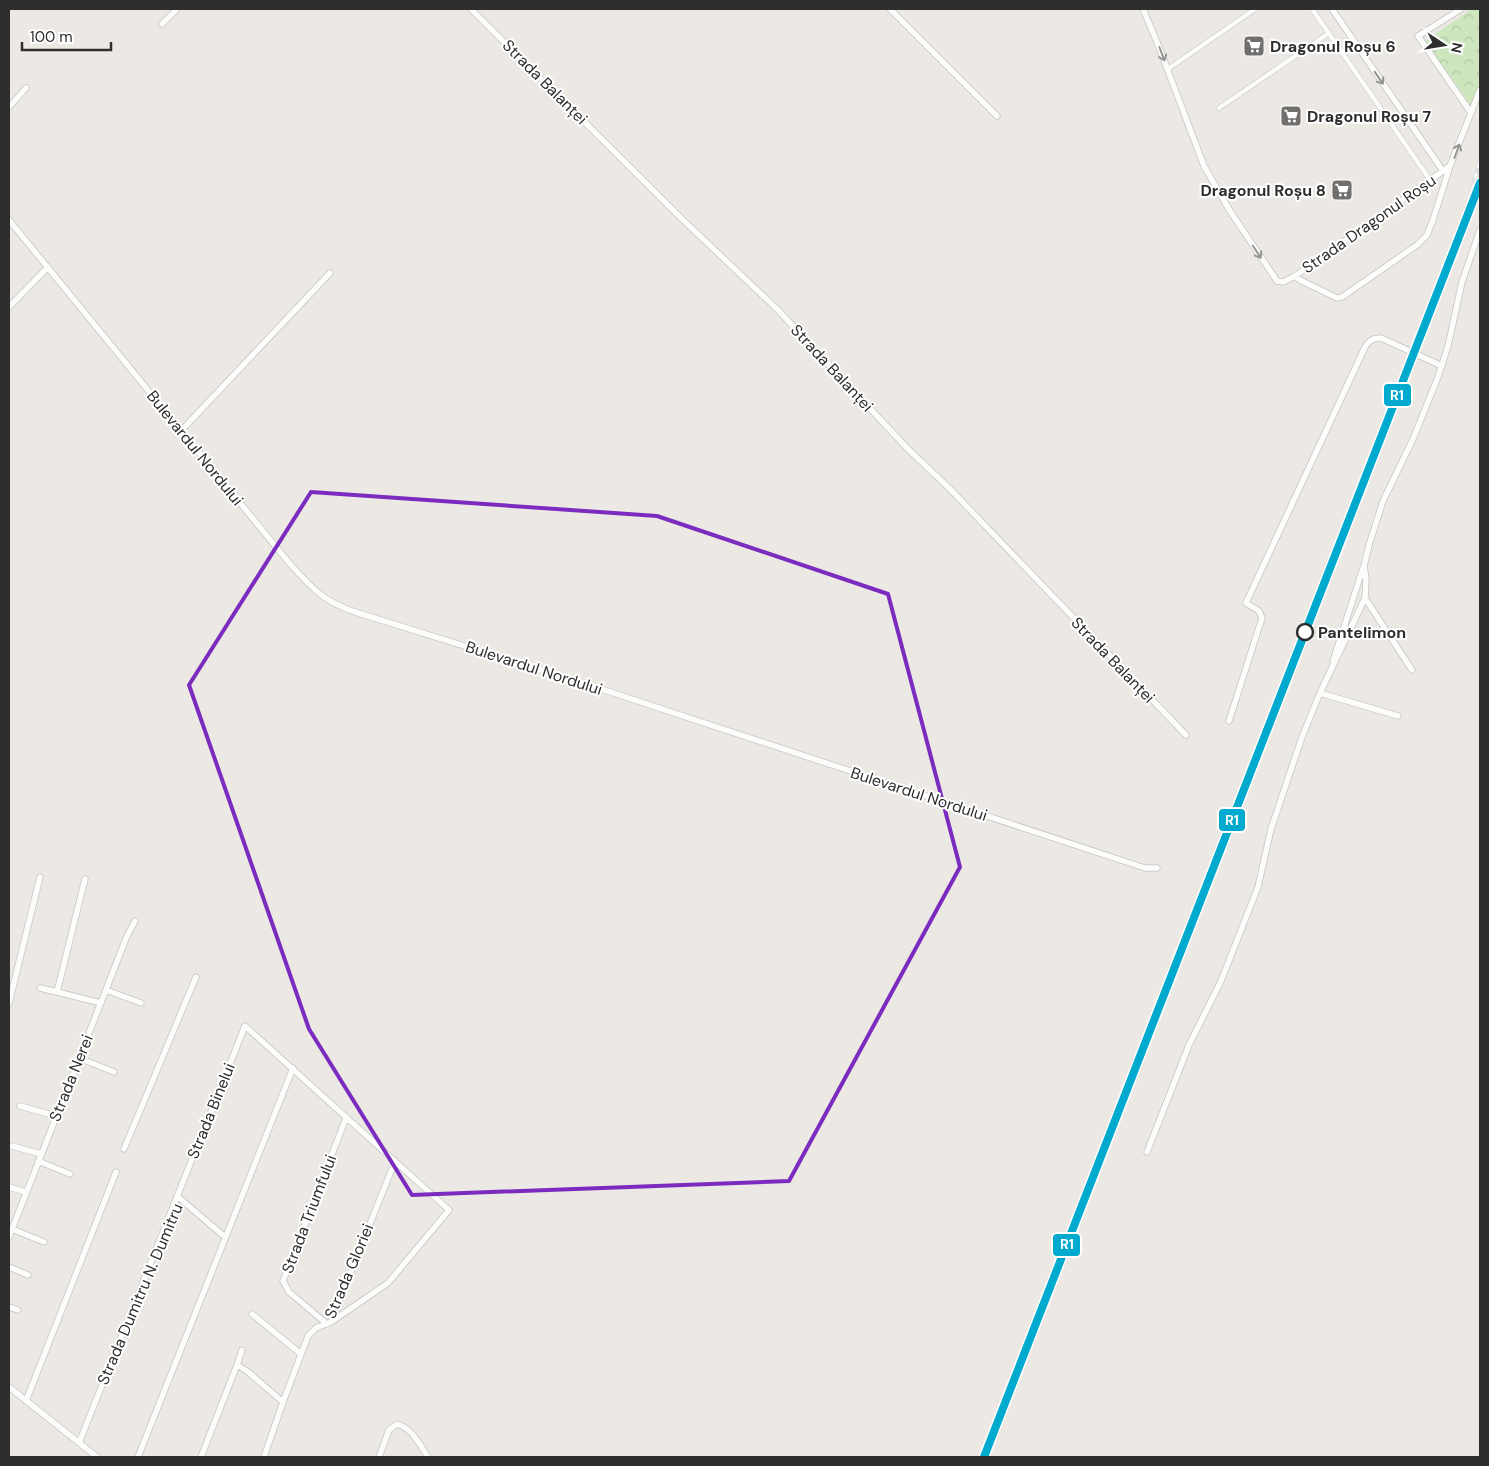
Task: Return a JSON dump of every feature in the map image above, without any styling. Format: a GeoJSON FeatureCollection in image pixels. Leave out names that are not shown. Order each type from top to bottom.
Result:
{"type":"FeatureCollection","features":[{"type":"Feature","properties":{"kind":"street"},"geometry":{"type":"LineString","coordinates":[[162,24],[177,9]]}},
{"type":"Feature","properties":{"kind":"street","name":"Strada Balanței"},"geometry":{"type":"LineString","coordinates":[[471,9],[682,219],[778,310],[907,448],[950,489],[1186,735]]}},
{"type":"Feature","properties":{"kind":"street"},"geometry":{"type":"LineString","coordinates":[[890,9],[997,116]]}},
{"type":"Feature","properties":{"kind":"street","name":"Strada Dragonul Roșu"},"geometry":{"type":"LineString","coordinates":[[1142,9],[1168,69],[1204,166],[1230,211],[1277,281],[1283,282],[1295,276],[1450,166]]}},
{"type":"Feature","properties":{"kind":"street"},"geometry":{"type":"LineString","coordinates":[[1168,69],[1255,9]]}},
{"type":"Feature","properties":{"kind":"street"},"geometry":{"type":"LineString","coordinates":[[1312,9],[1430,180]]}},
{"type":"Feature","properties":{"kind":"street","name":"Strada Dragonul Roșu"},"geometry":{"type":"LineString","coordinates":[[1332,9],[1443,171]]}},
{"type":"Feature","properties":{"kind":"street"},"geometry":{"type":"LineString","coordinates":[[1462,9],[1418,36],[1471,113]]}},
{"type":"Feature","properties":{"kind":"street"},"geometry":{"type":"LineString","coordinates":[[1218,108],[1329,33]]}},
{"type":"Feature","properties":{"kind":"street"},"geometry":{"type":"LineString","coordinates":[[9,107],[26,88]]}},
{"type":"Feature","properties":{"kind":"street","name":"Strada Dragonul Roșu"},"geometry":{"type":"LineString","coordinates":[[1295,276],[1336,298],[1342,297],[1417,245],[1427,235],[1450,166],[1480,90]]}},
{"type":"Feature","properties":{"kind":"street","name":"Bulevardul Nordului"},"geometry":{"type":"LineString","coordinates":[[10,224],[48,267],[290,564],[313,590],[327,601],[340,607],[580,682],[1145,868],[1156,868]]}},
{"type":"Feature","properties":{"kind":"street"},"geometry":{"type":"LineString","coordinates":[[1332,667],[1333,656],[1364,566],[1383,501],[1413,439],[1442,366],[1462,282],[1480,230]]}},
{"type":"Feature","properties":{"kind":"street"},"geometry":{"type":"LineString","coordinates":[[9,307],[48,267]]}},
{"type":"Feature","properties":{"kind":"street"},"geometry":{"type":"LineString","coordinates":[[181,431],[330,273]]}},
{"type":"Feature","properties":{"kind":"street"},"geometry":{"type":"LineString","coordinates":[[1228,721],[1262,618],[1259,611],[1246,603],[1365,347],[1369,341],[1380,338],[1442,366]]}},
{"type":"Feature","properties":{"kind":"street"},"geometry":{"type":"LineString","coordinates":[[1146,1152],[1189,1045],[1221,981],[1258,887],[1271,829],[1299,746],[1320,693],[1365,598],[1366,580],[1364,566]]}},
{"type":"Feature","properties":{"kind":"street"},"geometry":{"type":"LineString","coordinates":[[1365,598],[1412,670]]}},
{"type":"Feature","properties":{"kind":"street"},"geometry":{"type":"LineString","coordinates":[[1320,693],[1398,716]]}},
{"type":"Feature","properties":{"kind":"street"},"geometry":{"type":"LineString","coordinates":[[9,1003],[40,877]]}},
{"type":"Feature","properties":{"kind":"street"},"geometry":{"type":"LineString","coordinates":[[57,992],[84,879]]}},
{"type":"Feature","properties":{"kind":"street","name":"Strada Nerei"},"geometry":{"type":"LineString","coordinates":[[9,1237],[127,936],[135,921]]}},
{"type":"Feature","properties":{"kind":"street"},"geometry":{"type":"LineString","coordinates":[[124,1149],[196,977]]}},
{"type":"Feature","properties":{"kind":"street"},"geometry":{"type":"LineString","coordinates":[[40,988],[101,1003]]}},
{"type":"Feature","properties":{"kind":"street"},"geometry":{"type":"LineString","coordinates":[[106,990],[141,1003]]}},
{"type":"Feature","properties":{"kind":"street","name":"Strada Binelui"},"geometry":{"type":"LineString","coordinates":[[177,1196],[246,1026],[293,1068]]}},
{"type":"Feature","properties":{"kind":"street"},"geometry":{"type":"LineString","coordinates":[[79,1058],[114,1072]]}},
{"type":"Feature","properties":{"kind":"street"},"geometry":{"type":"LineString","coordinates":[[138,1457],[293,1068],[449,1210],[388,1283],[329,1323]]}},
{"type":"Feature","properties":{"kind":"street"},"geometry":{"type":"LineString","coordinates":[[20,1106],[56,1116]]}},
{"type":"Feature","properties":{"kind":"street","name":"Strada Triumfului"},"geometry":{"type":"LineString","coordinates":[[329,1323],[289,1292],[283,1281],[346,1118]]}},
{"type":"Feature","properties":{"kind":"street"},"geometry":{"type":"LineString","coordinates":[[12,1146],[41,1154]]}},
{"type":"Feature","properties":{"kind":"street"},"geometry":{"type":"LineString","coordinates":[[38,1161],[70,1174]]}},
{"type":"Feature","properties":{"kind":"street","name":"Strada Gloriei"},"geometry":{"type":"LineString","coordinates":[[264,1457],[301,1354],[312,1332],[329,1323],[395,1161]]}},
{"type":"Feature","properties":{"kind":"street"},"geometry":{"type":"LineString","coordinates":[[26,1401],[116,1172]]}},
{"type":"Feature","properties":{"kind":"street"},"geometry":{"type":"LineString","coordinates":[[9,1187],[26,1192]]}},
{"type":"Feature","properties":{"kind":"street","name":"Strada Dumitru N. Dumitru"},"geometry":{"type":"LineString","coordinates":[[78,1443],[177,1196],[225,1237]]}},
{"type":"Feature","properties":{"kind":"street"},"geometry":{"type":"LineString","coordinates":[[12,1229],[44,1242]]}},
{"type":"Feature","properties":{"kind":"street"},"geometry":{"type":"LineString","coordinates":[[9,1267],[28,1275]]}},
{"type":"Feature","properties":{"kind":"street"},"geometry":{"type":"LineString","coordinates":[[9,1307],[18,1310]]}},
{"type":"Feature","properties":{"kind":"street"},"geometry":{"type":"LineString","coordinates":[[252,1314],[301,1354]]}},
{"type":"Feature","properties":{"kind":"street"},"geometry":{"type":"LineString","coordinates":[[201,1457],[242,1350]]}},
{"type":"Feature","properties":{"kind":"street"},"geometry":{"type":"LineString","coordinates":[[237,1365],[283,1402]]}},
{"type":"Feature","properties":{"kind":"street"},"geometry":{"type":"LineString","coordinates":[[9,1387],[97,1457]]}},
{"type":"Feature","properties":{"kind":"street"},"geometry":{"type":"LineString","coordinates":[[380,1457],[389,1430],[397,1424],[411,1432],[428,1457]]}},
{"type":"Feature","properties":{"kind":"highlighted area"},"geometry":{"type":"Polygon","coordinates":[[[311,492],[657,516],[888,594],[960,867],[789,1181],[412,1195],[309,1029],[189,685],[311,492]]]}},
{"type":"Feature","properties":{"kind":"green space"},"geometry":{"type":"Polygon","coordinates":[[[1472,9],[1480,9],[1480,82],[1471,106],[1425,41],[1472,9]]]}},
{"type":"Feature","properties":{"kind":"railway"},"geometry":{"type":"LineString","coordinates":[[1472,189],[1480,160]]}},
{"type":"Feature","properties":{"kind":"railway"},"geometry":{"type":"LineString","coordinates":[[984,1457],[1480,183]]}},
{"type":"Feature","properties":{"kind":"transit line","name":"R1"},"geometry":{"type":"LineString","coordinates":[[984,1457],[1480,183]]}},
{"type":"Feature","properties":{"kind":"place","name":"Dragonul Roșu 6"},"geometry":{"type":"Point","coordinates":[1254,46]}},
{"type":"Feature","properties":{"kind":"place","name":"Dragonul Roșu 7"},"geometry":{"type":"Point","coordinates":[1291,116]}},
{"type":"Feature","properties":{"kind":"place","name":"Dragonul Roșu 8"},"geometry":{"type":"Point","coordinates":[1342,190]}},
{"type":"Feature","properties":{"kind":"place","name":"Pantelimon"},"geometry":{"type":"Point","coordinates":[1305,632]}}]}
